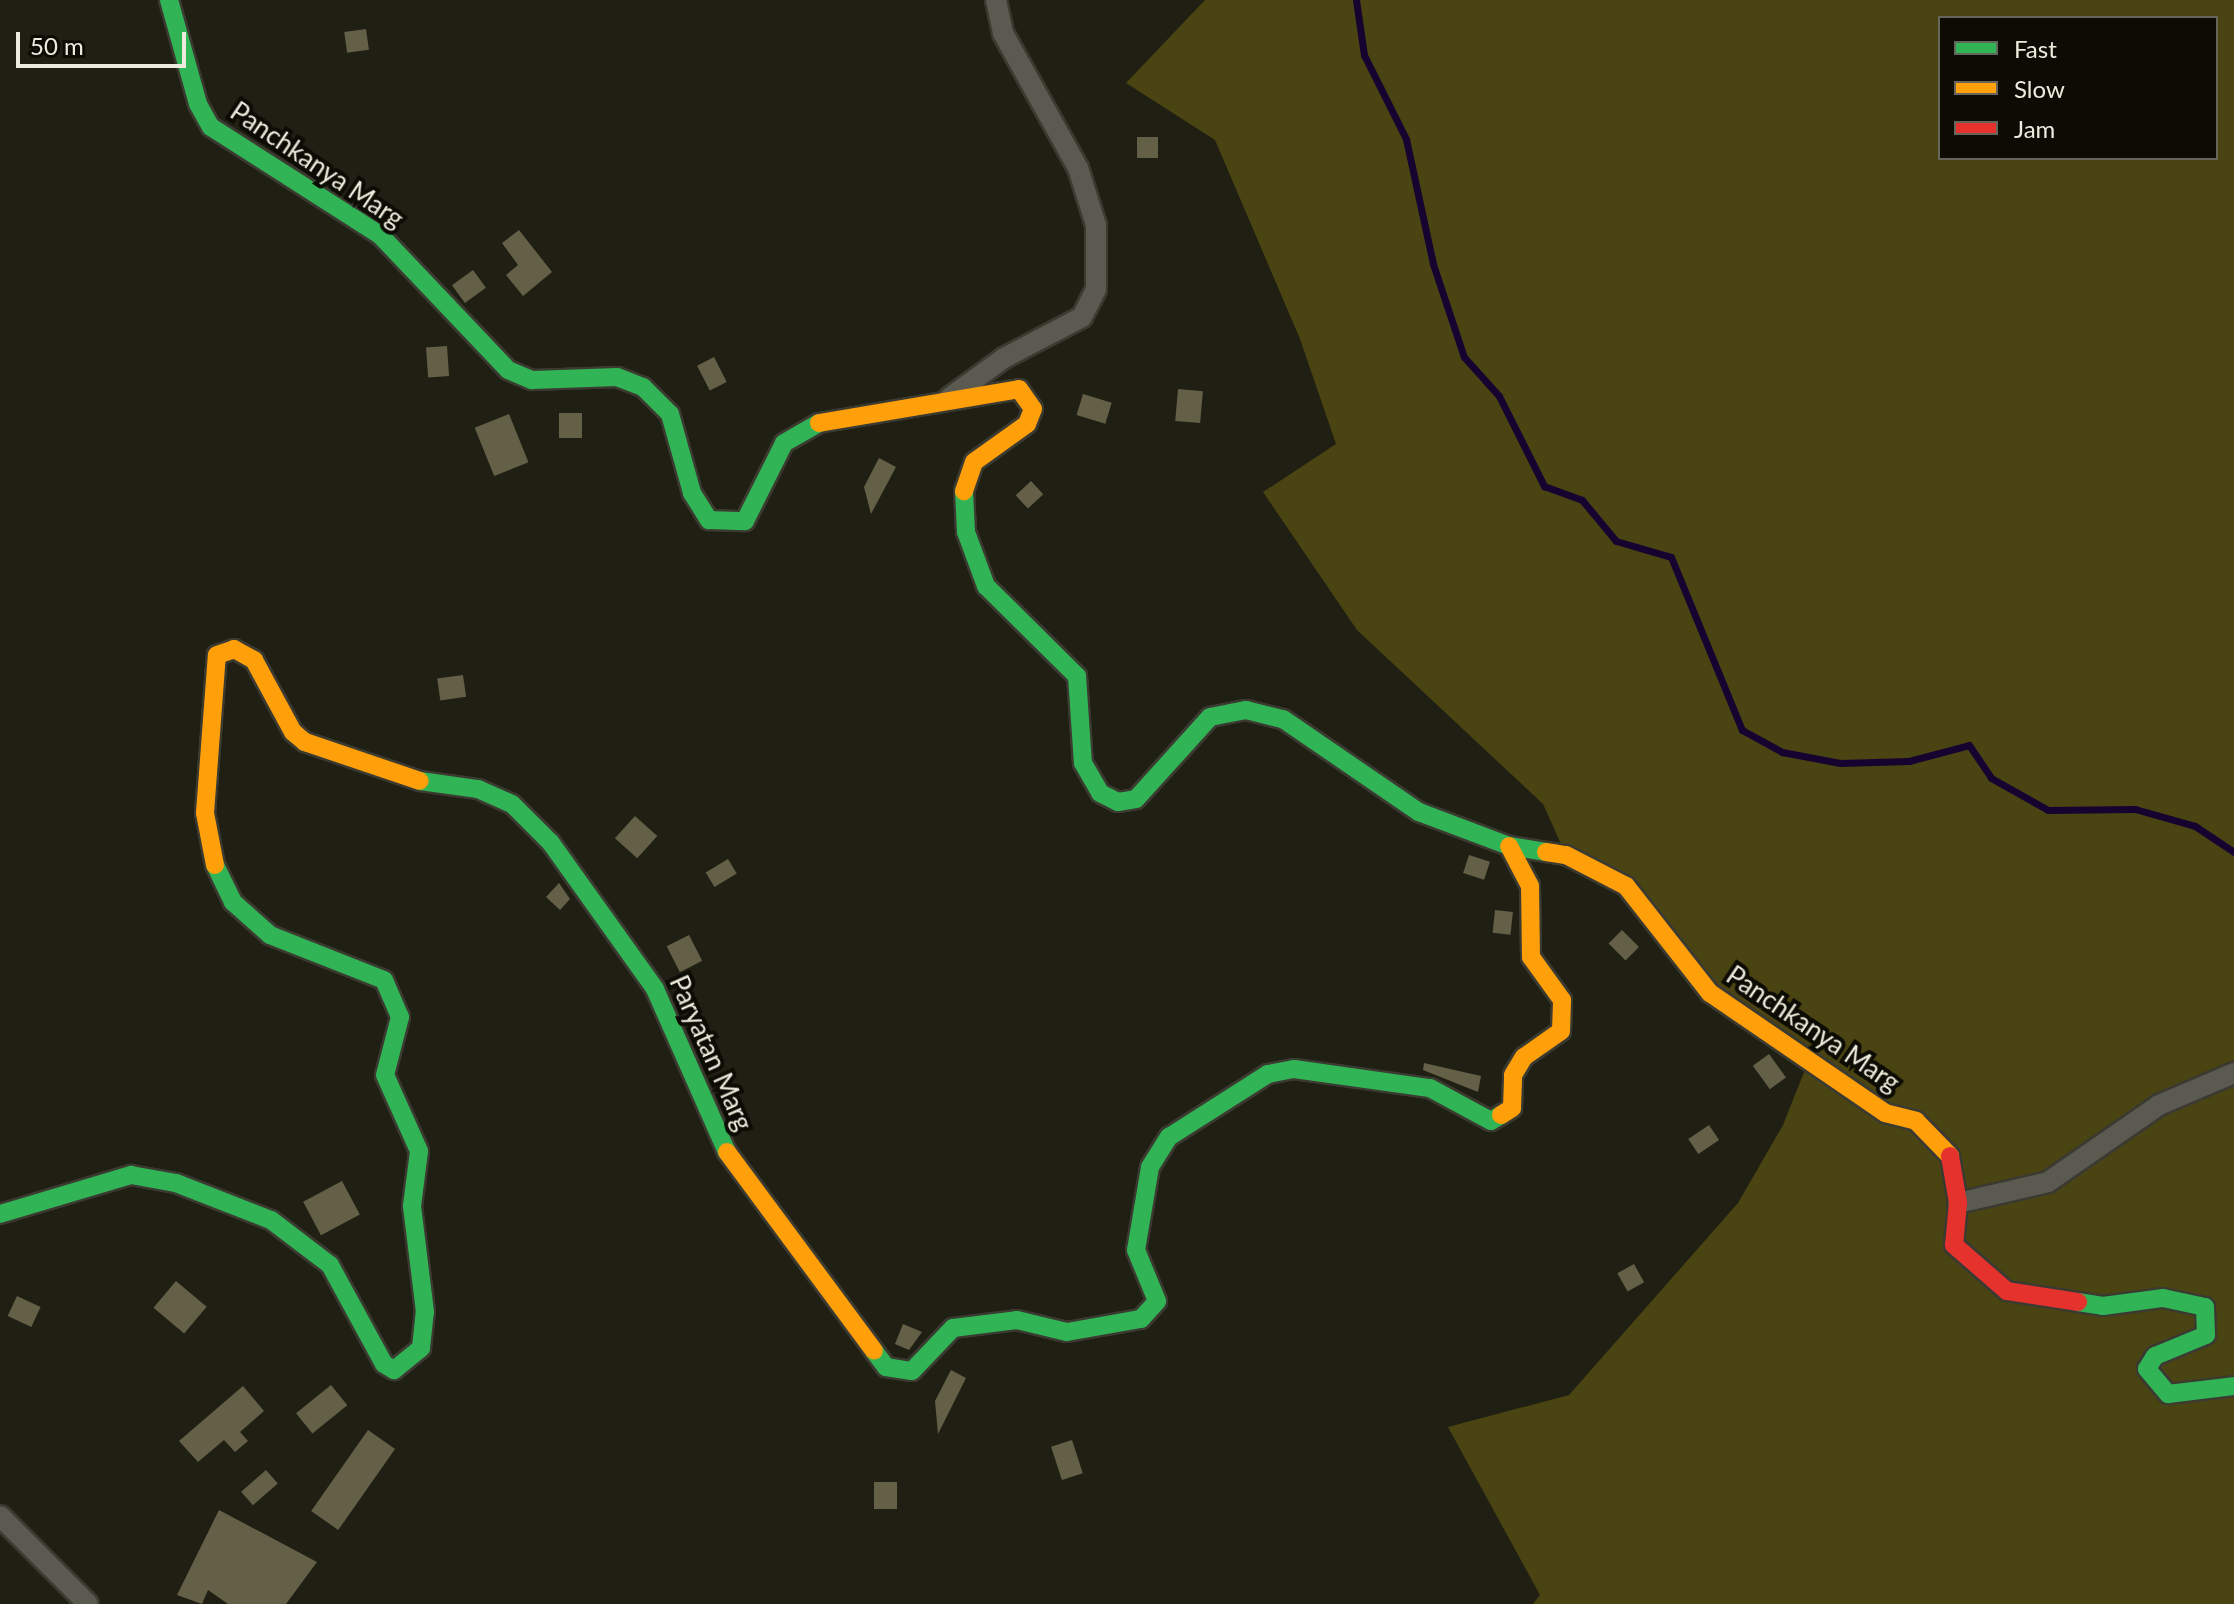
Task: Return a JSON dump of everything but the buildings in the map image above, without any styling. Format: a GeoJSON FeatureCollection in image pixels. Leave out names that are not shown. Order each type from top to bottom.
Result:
{"type":"FeatureCollection","features":[{"type":"Feature","properties":{"kind":"street","name":"Panchkanya Marg"},"geometry":{"type":"LineString","coordinates":[[169,0],[198,104],[211,127],[380,235],[508,370],[532,380],[617,377],[643,387],[670,414],[692,493],[709,520],[745,521],[770,463],[798,432],[817,423],[889,415],[998,389],[1029,397],[1033,409],[1027,424],[974,462],[964,483],[966,532],[986,586],[1077,676],[1083,763],[1100,793],[1118,802],[1136,799],[1160,780],[1210,717],[1246,710],[1283,719],[1419,812],[1509,846],[1566,855],[1626,886],[1710,993],[1885,1113],[1916,1121],[1940,1142],[1950,1154],[1958,1203],[1954,1245],[2007,1291],[2103,1306],[2163,1298],[2205,1307],[2206,1335],[2155,1356],[2147,1369],[2168,1394],[2234,1386]]}},
{"type":"Feature","properties":{"kind":"street"},"geometry":{"type":"LineString","coordinates":[[948,399],[1004,358],[1082,317],[1096,289],[1096,225],[1078,168],[1003,33],[996,0]]}},
{"type":"Feature","properties":{"kind":"street","name":"Paryatan Marg"},"geometry":{"type":"LineString","coordinates":[[0,1214],[131,1175],[176,1183],[258,1215],[330,1265],[357,1305],[371,1344],[394,1370],[421,1348],[425,1312],[413,1221],[419,1151],[392,1103],[385,1075],[400,1017],[384,980],[340,958],[270,935],[233,902],[213,861],[205,813],[217,655],[234,649],[254,660],[293,732],[305,742],[431,785],[478,789],[512,804],[551,843],[655,989],[724,1148],[886,1367],[912,1371],[953,1328],[1017,1320],[1067,1332],[1141,1319],[1157,1301],[1136,1250],[1150,1167],[1169,1137],[1268,1074],[1294,1069],[1430,1088],[1491,1121],[1512,1108],[1513,1075],[1524,1057],[1561,1031],[1562,1000],[1531,957],[1530,886],[1509,846]]}},
{"type":"Feature","properties":{"kind":"street"},"geometry":{"type":"LineString","coordinates":[[1958,1203],[2048,1182],[2159,1105],[2234,1073]]}},
{"type":"Feature","properties":{"kind":"street"},"geometry":{"type":"LineString","coordinates":[[0,1516],[88,1604]]}},
{"type":"Feature","properties":{"kind":"shaded area"},"geometry":{"type":"Polygon","coordinates":[[[1205,0],[2234,0],[2234,1604],[1533,1604],[1540,1595],[1448,1427],[1569,1395],[1738,1203],[1783,1125],[1808,1062],[1710,993],[1626,886],[1566,855],[1543,804],[1357,630],[1263,492],[1336,444],[1300,339],[1215,140],[1126,83],[1205,0]]]}},
{"type":"Feature","properties":{"kind":"waterway"},"geometry":{"type":"LineString","coordinates":[[1356,0],[1364,55],[1406,139],[1433,264],[1464,357],[1499,396],[1544,486],[1582,500],[1616,541],[1671,557],[1742,730],[1782,752],[1840,763],[1909,761],[1969,745],[1991,778],[2048,810],[2135,809],[2195,826],[2234,852]]}},
{"type":"Feature","properties":{"kind":"traffic: fast"},"geometry":{"type":"LineString","coordinates":[[169,0],[198,104],[211,127],[380,235],[508,370],[532,380],[617,377],[643,387],[670,414],[692,493],[709,520],[745,521],[784,443],[819,423]]}},
{"type":"Feature","properties":{"kind":"traffic: fast"},"geometry":{"type":"LineString","coordinates":[[964,491],[966,532],[986,586],[1077,676],[1083,763],[1100,793],[1118,802],[1136,799],[1210,717],[1246,710],[1283,719],[1419,812],[1509,846],[1546,852]]}},
{"type":"Feature","properties":{"kind":"traffic: fast"},"geometry":{"type":"LineString","coordinates":[[420,781],[478,789],[512,804],[551,843],[655,989],[727,1152]]}},
{"type":"Feature","properties":{"kind":"traffic: fast"},"geometry":{"type":"LineString","coordinates":[[0,1214],[131,1175],[176,1183],[271,1220],[330,1265],[384,1364],[394,1370],[421,1348],[425,1312],[412,1206],[419,1151],[385,1075],[400,1017],[384,980],[270,935],[233,902],[215,865]]}},
{"type":"Feature","properties":{"kind":"traffic: fast"},"geometry":{"type":"LineString","coordinates":[[874,1351],[886,1367],[912,1371],[953,1328],[1017,1320],[1067,1332],[1141,1319],[1157,1301],[1136,1250],[1150,1167],[1169,1137],[1268,1074],[1294,1069],[1430,1088],[1491,1121],[1501,1115]]}},
{"type":"Feature","properties":{"kind":"traffic: fast"},"geometry":{"type":"LineString","coordinates":[[2078,1302],[2103,1306],[2163,1298],[2205,1307],[2206,1335],[2155,1356],[2147,1369],[2168,1394],[2234,1386]]}},
{"type":"Feature","properties":{"kind":"traffic: slow"},"geometry":{"type":"LineString","coordinates":[[819,423],[1019,389],[1033,409],[1027,424],[974,462],[964,491]]}},
{"type":"Feature","properties":{"kind":"traffic: slow"},"geometry":{"type":"LineString","coordinates":[[215,865],[205,813],[217,655],[234,649],[254,660],[293,732],[305,742],[420,781]]}},
{"type":"Feature","properties":{"kind":"traffic: slow"},"geometry":{"type":"LineString","coordinates":[[1501,1115],[1512,1108],[1513,1075],[1524,1057],[1561,1031],[1562,1000],[1531,957],[1530,886],[1509,846]]}},
{"type":"Feature","properties":{"kind":"traffic: slow"},"geometry":{"type":"LineString","coordinates":[[1546,852],[1566,855],[1626,886],[1710,993],[1885,1113],[1916,1121],[1950,1156]]}},
{"type":"Feature","properties":{"kind":"traffic: slow"},"geometry":{"type":"LineString","coordinates":[[727,1152],[874,1351]]}},
{"type":"Feature","properties":{"kind":"traffic: jam"},"geometry":{"type":"LineString","coordinates":[[1950,1156],[1958,1203],[1954,1245],[2007,1291],[2078,1302]]}}]}
